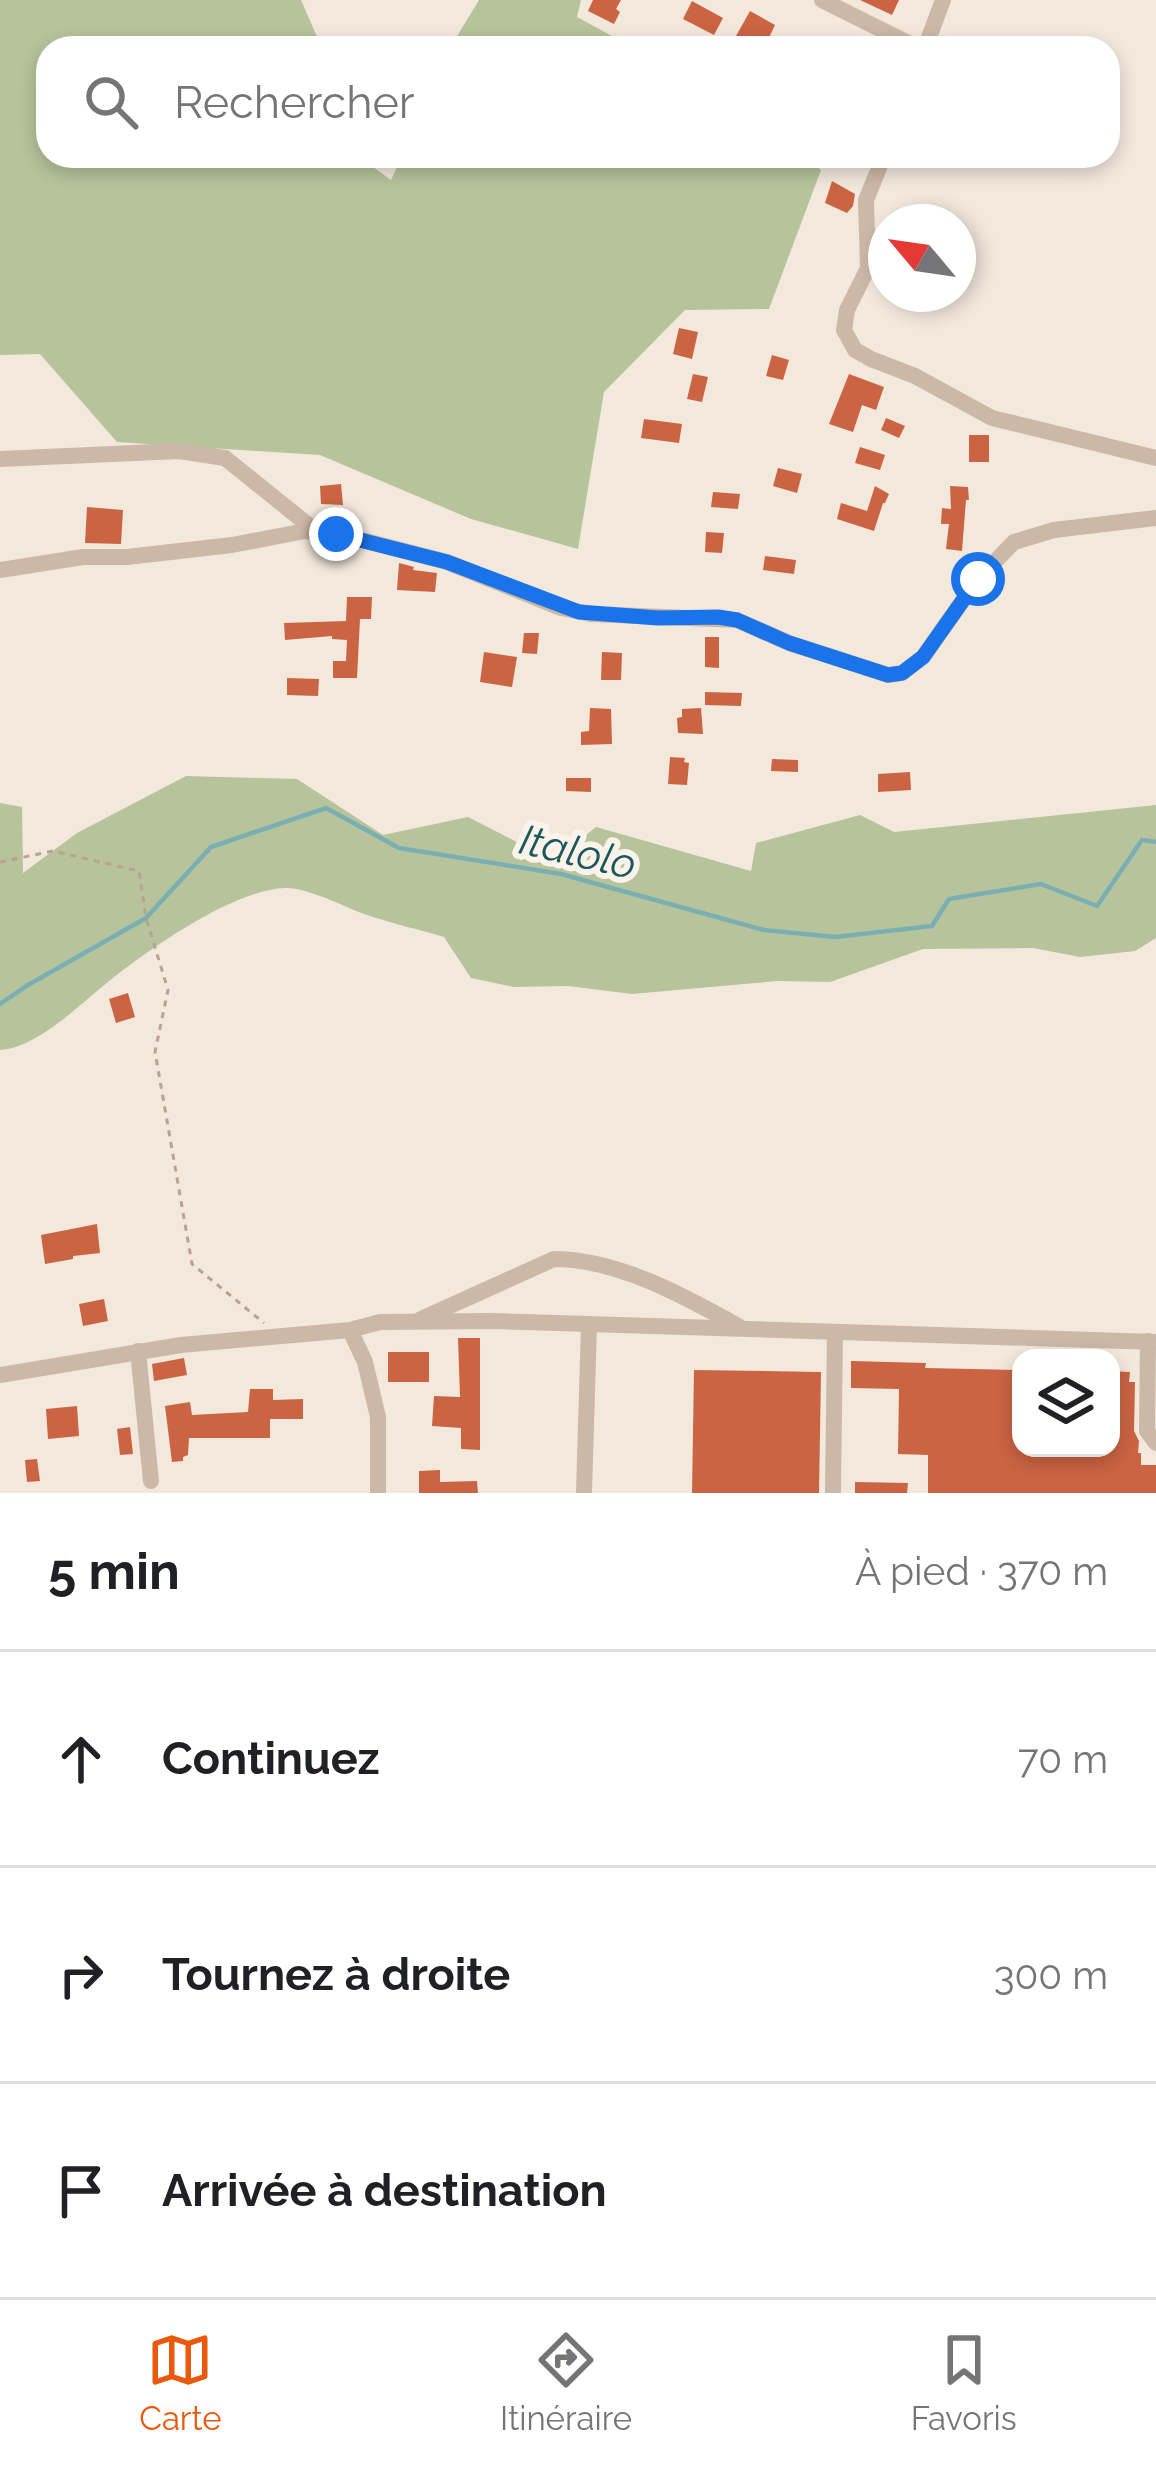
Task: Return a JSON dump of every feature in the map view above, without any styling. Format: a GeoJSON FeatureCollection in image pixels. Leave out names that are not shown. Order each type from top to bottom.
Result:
{"type":"FeatureCollection","features":[{"type":"Feature","properties":{"kind":"street"},"geometry":{"type":"LineString","coordinates":[[822,0],[896,36]]}},
{"type":"Feature","properties":{"kind":"street"},"geometry":{"type":"LineString","coordinates":[[926,36],[943,0]]}},
{"type":"Feature","properties":{"kind":"street"},"geometry":{"type":"LineString","coordinates":[[879,168],[866,200],[868,268],[847,310],[844,329],[856,350],[992,418],[1156,458]]}},
{"type":"Feature","properties":{"kind":"street"},"geometry":{"type":"LineString","coordinates":[[0,459],[179,451],[224,458],[318,532]]}},
{"type":"Feature","properties":{"kind":"street"},"geometry":{"type":"LineString","coordinates":[[0,570],[318,532],[447,562],[579,612],[737,620],[789,643],[888,675],[902,673],[923,657],[978,579],[1014,542],[1054,530],[1156,518]]}},
{"type":"Feature","properties":{"kind":"street"},"geometry":{"type":"LineString","coordinates":[[414,1322],[554,1259],[569,1259],[653,1282],[746,1330]]}},
{"type":"Feature","properties":{"kind":"street"},"geometry":{"type":"LineString","coordinates":[[0,1375],[138,1351],[350,1330],[380,1322],[493,1321],[1152,1341],[1147,1431],[1156,1443]]}},
{"type":"Feature","properties":{"kind":"street"},"geometry":{"type":"LineString","coordinates":[[584,1493],[589,1325]]}},
{"type":"Feature","properties":{"kind":"street"},"geometry":{"type":"LineString","coordinates":[[350,1330],[378,1417],[378,1493]]}},
{"type":"Feature","properties":{"kind":"street"},"geometry":{"type":"LineString","coordinates":[[833,1493],[835,1332]]}},
{"type":"Feature","properties":{"kind":"street"},"geometry":{"type":"LineString","coordinates":[[138,1351],[152,1481]]}},
{"type":"Feature","properties":{"kind":"path"},"geometry":{"type":"LineString","coordinates":[[0,862],[53,851],[139,871],[146,918],[168,990],[155,1052],[192,1264],[280,1336]]}},
{"type":"Feature","properties":{"kind":"green space"},"geometry":{"type":"Polygon","coordinates":[[[0,0],[301,0],[317,36],[36,36],[36,168],[374,168],[391,180],[396,168],[821,170],[769,309],[685,310],[604,392],[578,549],[471,519],[320,455],[117,442],[40,354],[0,355],[0,0]]]}},
{"type":"Feature","properties":{"kind":"green space"},"geometry":{"type":"Polygon","coordinates":[[[479,0],[581,0],[577,17],[612,36],[457,36],[479,0]]]}},
{"type":"Feature","properties":{"kind":"green space"},"geometry":{"type":"Polygon","coordinates":[[[186,776],[297,779],[383,835],[468,817],[554,861],[596,827],[751,871],[756,843],[860,815],[894,832],[1156,805],[1156,938],[1135,951],[1080,957],[1033,948],[923,949],[830,982],[777,981],[632,994],[568,986],[514,987],[471,978],[444,937],[285,888],[241,899],[192,923],[43,1034],[0,1050],[0,803],[22,807],[23,873],[77,833],[186,776]]]}},
{"type":"Feature","properties":{"kind":"building"},"geometry":{"type":"Polygon","coordinates":[[[593,0],[621,0],[614,24],[588,11],[593,0]]]}},
{"type":"Feature","properties":{"kind":"building"},"geometry":{"type":"Polygon","coordinates":[[[860,0],[899,0],[892,15],[860,0]]]}},
{"type":"Feature","properties":{"kind":"building"},"geometry":{"type":"Polygon","coordinates":[[[692,1],[723,18],[714,35],[683,19],[692,1]]]}},
{"type":"Feature","properties":{"kind":"building"},"geometry":{"type":"Polygon","coordinates":[[[750,11],[775,25],[770,36],[736,36],[750,11]]]}},
{"type":"Feature","properties":{"kind":"building"},"geometry":{"type":"Polygon","coordinates":[[[832,181],[855,194],[847,213],[825,203],[832,181]]]}},
{"type":"Feature","properties":{"kind":"building"},"geometry":{"type":"Polygon","coordinates":[[[679,328],[698,332],[692,359],[673,354],[679,328]]]}},
{"type":"Feature","properties":{"kind":"building"},"geometry":{"type":"Polygon","coordinates":[[[772,355],[789,360],[783,380],[766,376],[772,355]]]}},
{"type":"Feature","properties":{"kind":"building"},"geometry":{"type":"Polygon","coordinates":[[[693,374],[708,377],[702,402],[687,399],[693,374]]]}},
{"type":"Feature","properties":{"kind":"building"},"geometry":{"type":"Polygon","coordinates":[[[849,374],[884,387],[876,410],[862,405],[853,432],[829,424],[849,374]]]}},
{"type":"Feature","properties":{"kind":"building"},"geometry":{"type":"Polygon","coordinates":[[[886,418],[905,426],[899,438],[881,430],[886,418]]]}},
{"type":"Feature","properties":{"kind":"building"},"geometry":{"type":"Polygon","coordinates":[[[644,419],[682,424],[679,443],[641,438],[644,419]]]}},
{"type":"Feature","properties":{"kind":"building"},"geometry":{"type":"Polygon","coordinates":[[[969,435],[989,435],[989,462],[969,462],[969,435]]]}},
{"type":"Feature","properties":{"kind":"building"},"geometry":{"type":"Polygon","coordinates":[[[860,447],[885,455],[880,470],[855,463],[860,447]]]}},
{"type":"Feature","properties":{"kind":"building"},"geometry":{"type":"Polygon","coordinates":[[[778,468],[802,474],[797,493],[773,486],[778,468]]]}},
{"type":"Feature","properties":{"kind":"building"},"geometry":{"type":"Polygon","coordinates":[[[341,484],[343,505],[321,504],[320,486],[341,484]]]}},
{"type":"Feature","properties":{"kind":"building"},"geometry":{"type":"Polygon","coordinates":[[[875,486],[889,494],[874,531],[837,519],[841,503],[867,511],[875,486]]]}},
{"type":"Feature","properties":{"kind":"building"},"geometry":{"type":"Polygon","coordinates":[[[950,486],[968,487],[962,551],[946,549],[949,524],[941,524],[942,508],[951,509],[950,486]]]}},
{"type":"Feature","properties":{"kind":"building"},"geometry":{"type":"Polygon","coordinates":[[[713,492],[740,494],[738,509],[711,507],[713,492]]]}},
{"type":"Feature","properties":{"kind":"building"},"geometry":{"type":"Polygon","coordinates":[[[87,507],[123,510],[121,544],[85,543],[87,507]]]}},
{"type":"Feature","properties":{"kind":"building"},"geometry":{"type":"Polygon","coordinates":[[[706,532],[724,533],[722,553],[705,552],[706,532]]]}},
{"type":"Feature","properties":{"kind":"building"},"geometry":{"type":"Polygon","coordinates":[[[765,556],[796,560],[794,574],[763,570],[765,556]]]}},
{"type":"Feature","properties":{"kind":"building"},"geometry":{"type":"Polygon","coordinates":[[[399,563],[437,573],[435,592],[397,590],[399,563]]]}},
{"type":"Feature","properties":{"kind":"building"},"geometry":{"type":"Polygon","coordinates":[[[347,597],[372,597],[371,619],[360,619],[357,678],[333,678],[333,661],[346,661],[347,640],[332,636],[285,640],[284,623],[346,621],[347,597]]]}},
{"type":"Feature","properties":{"kind":"building"},"geometry":{"type":"Polygon","coordinates":[[[524,633],[539,633],[537,654],[522,653],[524,633]]]}},
{"type":"Feature","properties":{"kind":"building"},"geometry":{"type":"Polygon","coordinates":[[[705,637],[719,637],[719,668],[705,667],[705,637]]]}},
{"type":"Feature","properties":{"kind":"building"},"geometry":{"type":"Polygon","coordinates":[[[484,652],[517,657],[512,687],[480,682],[484,652]]]}},
{"type":"Feature","properties":{"kind":"building"},"geometry":{"type":"Polygon","coordinates":[[[602,652],[622,653],[621,680],[601,680],[602,652]]]}},
{"type":"Feature","properties":{"kind":"building"},"geometry":{"type":"Polygon","coordinates":[[[287,678],[319,679],[318,696],[287,695],[287,678]]]}},
{"type":"Feature","properties":{"kind":"building"},"geometry":{"type":"Polygon","coordinates":[[[705,692],[742,693],[741,706],[705,705],[705,692]]]}},
{"type":"Feature","properties":{"kind":"building"},"geometry":{"type":"Polygon","coordinates":[[[590,708],[611,709],[612,744],[581,745],[581,732],[589,731],[590,708]]]}},
{"type":"Feature","properties":{"kind":"building"},"geometry":{"type":"Polygon","coordinates":[[[701,708],[703,734],[678,733],[682,709],[701,708]]]}},
{"type":"Feature","properties":{"kind":"building"},"geometry":{"type":"Polygon","coordinates":[[[670,757],[689,763],[687,785],[668,784],[670,757]]]}},
{"type":"Feature","properties":{"kind":"building"},"geometry":{"type":"Polygon","coordinates":[[[772,759],[798,760],[798,772],[771,771],[772,759]]]}},
{"type":"Feature","properties":{"kind":"building"},"geometry":{"type":"Polygon","coordinates":[[[910,772],[911,790],[878,792],[878,774],[910,772]]]}},
{"type":"Feature","properties":{"kind":"building"},"geometry":{"type":"Polygon","coordinates":[[[566,778],[591,778],[591,792],[566,791],[566,778]]]}},
{"type":"Feature","properties":{"kind":"building"},"geometry":{"type":"Polygon","coordinates":[[[128,993],[135,1017],[116,1023],[109,999],[128,993]]]}},
{"type":"Feature","properties":{"kind":"building"},"geometry":{"type":"Polygon","coordinates":[[[97,1224],[100,1253],[45,1264],[41,1235],[97,1224]]]}},
{"type":"Feature","properties":{"kind":"building"},"geometry":{"type":"Polygon","coordinates":[[[104,1299],[108,1321],[83,1326],[79,1304],[104,1299]]]}},
{"type":"Feature","properties":{"kind":"building"},"geometry":{"type":"Polygon","coordinates":[[[458,1338],[480,1338],[480,1450],[461,1449],[461,1428],[432,1426],[434,1396],[460,1397],[458,1338]]]}},
{"type":"Feature","properties":{"kind":"building"},"geometry":{"type":"Polygon","coordinates":[[[388,1352],[429,1352],[429,1382],[388,1382],[388,1352]]]}},
{"type":"Feature","properties":{"kind":"building"},"geometry":{"type":"Polygon","coordinates":[[[184,1358],[187,1375],[154,1381],[152,1364],[184,1358]]]}},
{"type":"Feature","properties":{"kind":"building"},"geometry":{"type":"Polygon","coordinates":[[[851,1361],[1012,1370],[1012,1457],[1120,1457],[1120,1371],[1130,1372],[1129,1382],[1135,1382],[1138,1453],[1141,1465],[1156,1465],[1156,1493],[928,1493],[928,1455],[898,1454],[899,1389],[851,1388],[851,1361]]]}},
{"type":"Feature","properties":{"kind":"building"},"geometry":{"type":"Polygon","coordinates":[[[694,1370],[821,1372],[819,1493],[692,1493],[694,1370]]]}},
{"type":"Feature","properties":{"kind":"building"},"geometry":{"type":"Polygon","coordinates":[[[250,1389],[273,1389],[273,1400],[303,1399],[303,1419],[270,1419],[270,1438],[189,1438],[188,1455],[172,1462],[165,1406],[190,1402],[192,1415],[248,1412],[250,1389]]]}},
{"type":"Feature","properties":{"kind":"building"},"geometry":{"type":"Polygon","coordinates":[[[77,1406],[79,1436],[48,1439],[46,1409],[77,1406]]]}},
{"type":"Feature","properties":{"kind":"building"},"geometry":{"type":"Polygon","coordinates":[[[130,1427],[133,1454],[120,1455],[117,1429],[130,1427]]]}},
{"type":"Feature","properties":{"kind":"building"},"geometry":{"type":"Polygon","coordinates":[[[37,1459],[40,1481],[27,1482],[25,1460],[37,1459]]]}},
{"type":"Feature","properties":{"kind":"building"},"geometry":{"type":"Polygon","coordinates":[[[440,1470],[440,1482],[477,1481],[478,1493],[419,1493],[419,1471],[440,1470]]]}},
{"type":"Feature","properties":{"kind":"building"},"geometry":{"type":"Polygon","coordinates":[[[855,1482],[908,1483],[907,1493],[855,1493],[855,1482]]]}},
{"type":"Feature","properties":{"kind":"waterway","name":"Italolo"},"geometry":{"type":"LineString","coordinates":[[0,1004],[146,918],[211,847],[326,808],[399,848],[561,874],[764,930],[835,937],[932,926],[949,899],[1041,884],[1097,906],[1142,840],[1156,842]]}},
{"type":"Feature","properties":{"kind":"route"},"geometry":{"type":"LineString","coordinates":[[336,534],[447,562],[579,612],[737,620],[789,643],[888,675],[902,673],[923,657],[978,579]]}}]}
